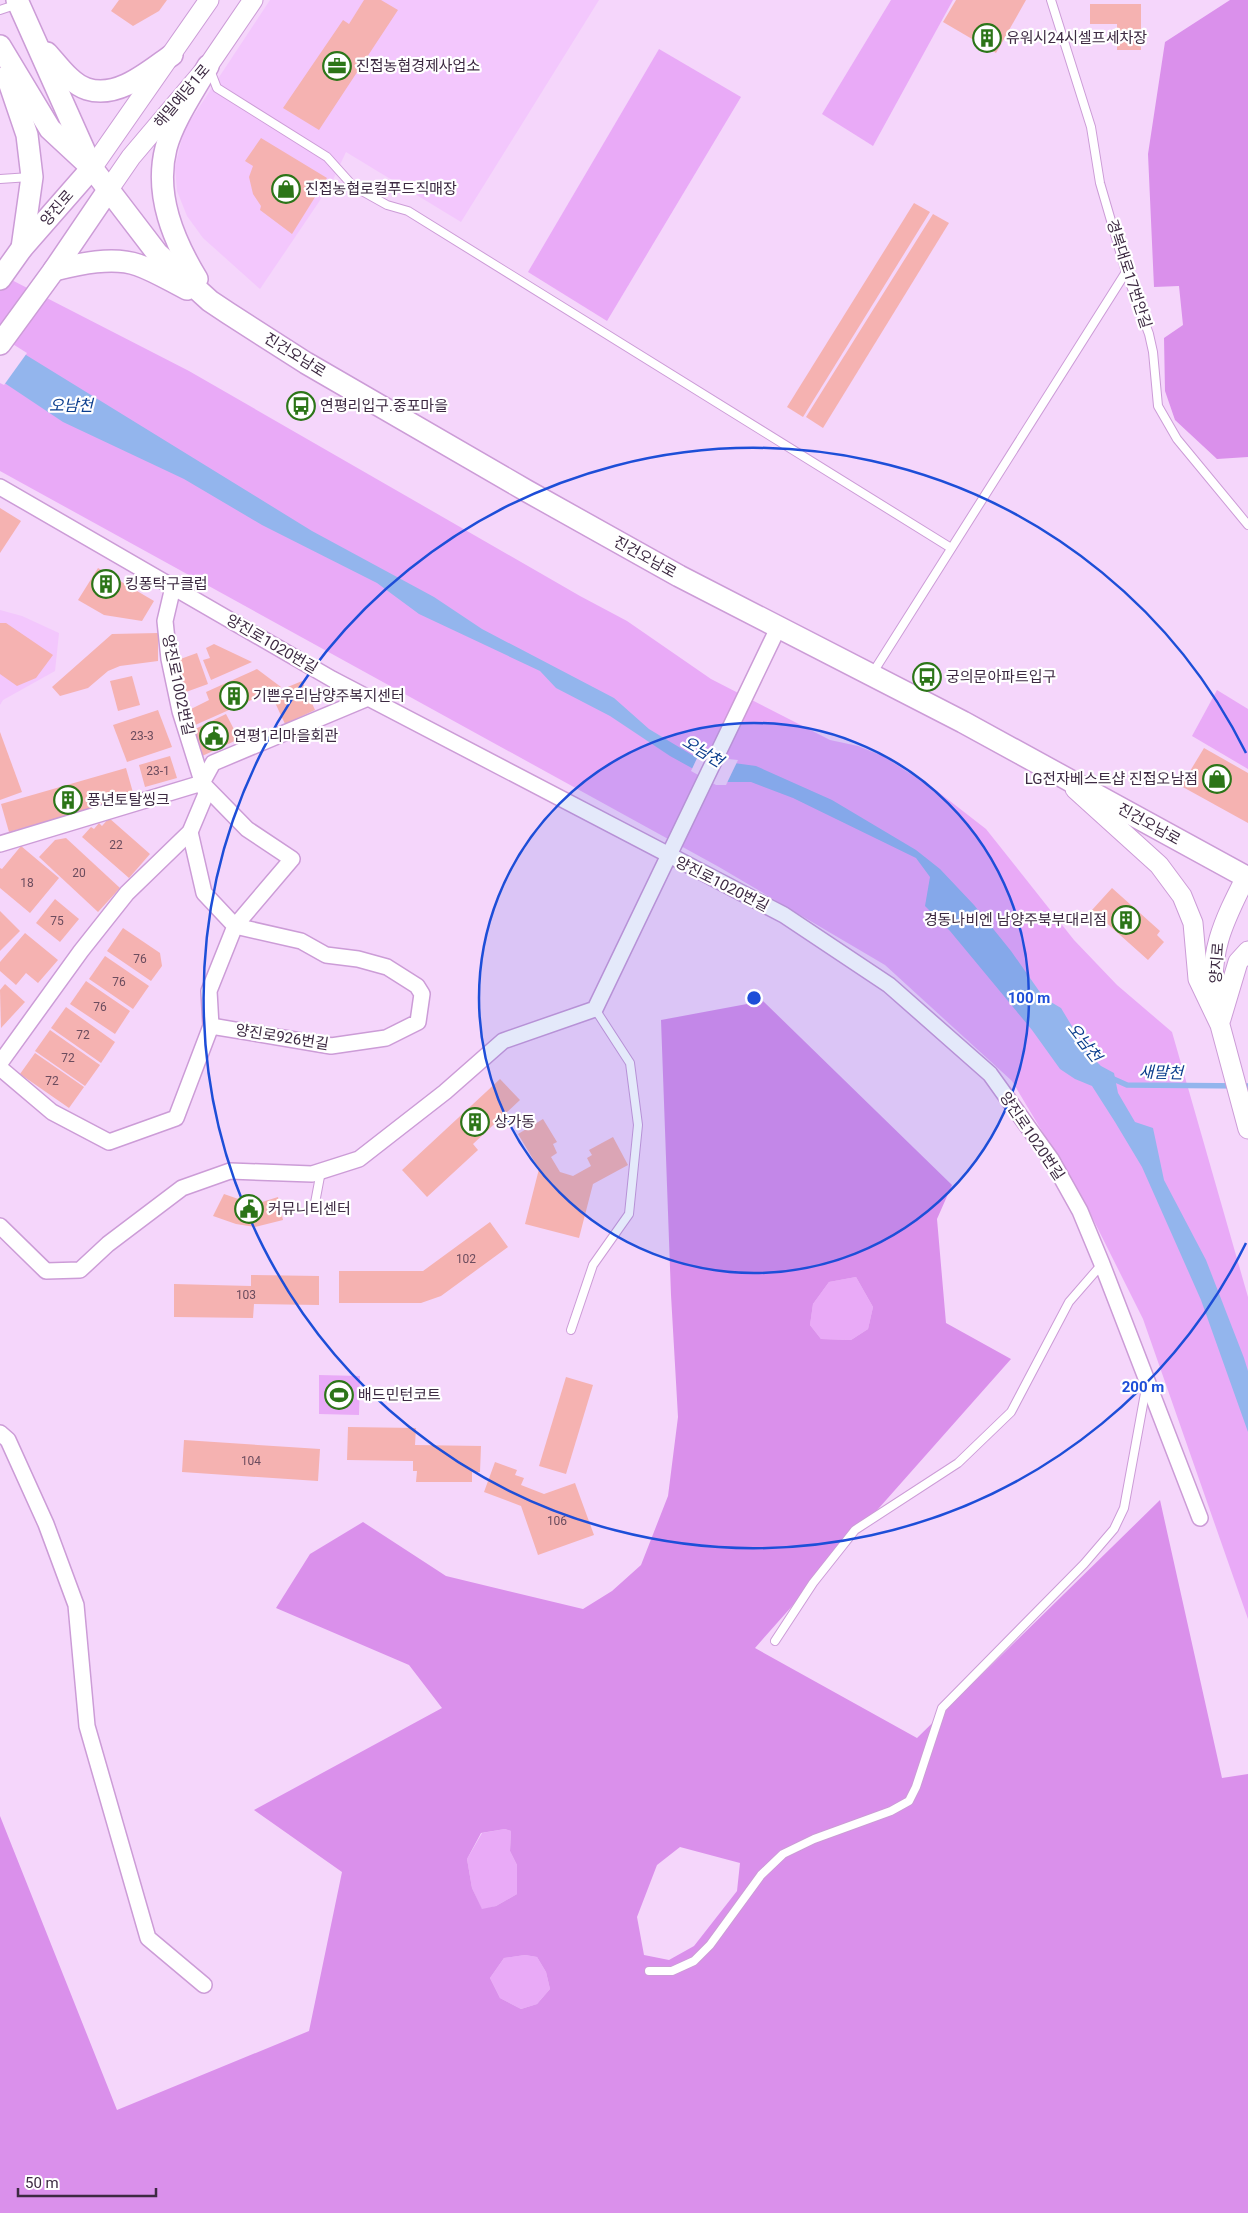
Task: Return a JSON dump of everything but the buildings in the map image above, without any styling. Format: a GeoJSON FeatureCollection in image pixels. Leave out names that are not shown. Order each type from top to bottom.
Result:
{"type":"FeatureCollection","features":[{"type":"Feature","properties":{"kind":"main road","name":"진건오남로"},"geometry":{"type":"LineString","coordinates":[[14,4],[37,42],[92,168]]}},
{"type":"Feature","properties":{"kind":"main road"},"geometry":{"type":"LineString","coordinates":[[37,42],[72,80],[87,89],[112,90],[139,78],[172,55]]}},
{"type":"Feature","properties":{"kind":"main road","name":"진건오남로"},"geometry":{"type":"LineString","coordinates":[[0,46],[50,129],[92,168],[157,253],[210,301],[306,363],[527,492],[778,628],[872,674],[1247,878]]}},
{"type":"Feature","properties":{"kind":"main road"},"geometry":{"type":"LineString","coordinates":[[0,54],[27,134],[32,177],[22,248]]}},
{"type":"Feature","properties":{"kind":"main road"},"geometry":{"type":"LineString","coordinates":[[208,66],[182,111],[166,147],[162,176],[168,218],[179,249],[210,301]]}},
{"type":"Feature","properties":{"kind":"main road","name":"양진로"},"geometry":{"type":"LineString","coordinates":[[0,279],[22,248],[92,168]]}},
{"type":"Feature","properties":{"kind":"main road","name":"양진로"},"geometry":{"type":"LineString","coordinates":[[0,344],[54,270],[109,189]]}},
{"type":"Feature","properties":{"kind":"main road"},"geometry":{"type":"LineString","coordinates":[[54,270],[82,263],[111,262],[137,264],[210,301]]}},
{"type":"Feature","properties":{"kind":"street","name":"해밀예당1로"},"geometry":{"type":"LineString","coordinates":[[92,168],[209,0]]}},
{"type":"Feature","properties":{"kind":"street","name":"해밀예당1로"},"geometry":{"type":"LineString","coordinates":[[109,189],[131,158],[208,66],[253,0]]}},
{"type":"Feature","properties":{"kind":"street","name":"양진로1020번길"},"geometry":{"type":"LineString","coordinates":[[0,487],[368,698],[671,852],[784,916],[889,985],[990,1074],[1051,1158],[1080,1211],[1102,1264],[1200,1518]]}},
{"type":"Feature","properties":{"kind":"street","name":"양진로1002번길"},"geometry":{"type":"LineString","coordinates":[[173,587],[164,621],[169,659],[180,711],[202,783],[248,829],[292,859],[235,926]]}},
{"type":"Feature","properties":{"kind":"street"},"geometry":{"type":"LineString","coordinates":[[0,1226],[46,1270],[80,1270],[108,1244],[182,1188],[230,1171],[312,1174],[359,1158],[445,1092],[503,1041],[595,1009],[778,628]]}},
{"type":"Feature","properties":{"kind":"street"},"geometry":{"type":"LineString","coordinates":[[0,844],[202,783],[213,764],[368,698]]}},
{"type":"Feature","properties":{"kind":"street"},"geometry":{"type":"LineString","coordinates":[[1058,774],[1159,865],[1182,896],[1193,923],[1198,979],[1220,1025],[1248,1129]]}},
{"type":"Feature","properties":{"kind":"street"},"geometry":{"type":"LineString","coordinates":[[0,1063],[81,951],[127,893],[190,832],[206,794],[202,783]]}},
{"type":"Feature","properties":{"kind":"street"},"geometry":{"type":"LineString","coordinates":[[0,1068],[52,1112],[110,1142],[176,1118],[211,1026],[209,991],[235,926],[204,893],[190,832]]}},
{"type":"Feature","properties":{"kind":"street","name":"양지로"},"geometry":{"type":"LineString","coordinates":[[1220,1025],[1215,1003],[1216,950],[1220,929],[1247,878]]}},
{"type":"Feature","properties":{"kind":"street","name":"양진로926번길"},"geometry":{"type":"LineString","coordinates":[[211,1026],[331,1046],[386,1038],[418,1022],[422,994],[417,986],[387,967],[358,959],[326,955],[301,941],[235,926]]}},
{"type":"Feature","properties":{"kind":"street"},"geometry":{"type":"LineString","coordinates":[[1220,1025],[1238,962],[1248,951]]}},
{"type":"Feature","properties":{"kind":"street"},"geometry":{"type":"LineString","coordinates":[[0,1433],[8,1440],[46,1524],[76,1604],[87,1726],[148,1938],[204,1985]]}},
{"type":"Feature","properties":{"kind":"lane","name":"경복대로17번안길"},"geometry":{"type":"LineString","coordinates":[[1051,0],[1091,127],[1100,183],[1126,272],[1149,334],[1153,352],[1158,406],[1177,439],[1248,526]]}},
{"type":"Feature","properties":{"kind":"lane"},"geometry":{"type":"LineString","coordinates":[[208,66],[217,88],[327,158],[352,186],[387,205],[408,212],[951,548]]}},
{"type":"Feature","properties":{"kind":"lane"},"geometry":{"type":"LineString","coordinates":[[0,179],[32,177]]}},
{"type":"Feature","properties":{"kind":"lane"},"geometry":{"type":"LineString","coordinates":[[872,674],[1126,272]]}},
{"type":"Feature","properties":{"kind":"lane"},"geometry":{"type":"LineString","coordinates":[[571,1330],[593,1265],[629,1214],[638,1125],[630,1063],[595,1009]]}},
{"type":"Feature","properties":{"kind":"lane"},"geometry":{"type":"LineString","coordinates":[[315,1203],[321,1171]]}},
{"type":"Feature","properties":{"kind":"lane"},"geometry":{"type":"LineString","coordinates":[[774,1641],[813,1583],[855,1530],[958,1463],[1011,1412],[1069,1302],[1102,1264]]}},
{"type":"Feature","properties":{"kind":"lane"},"geometry":{"type":"LineString","coordinates":[[649,1971],[672,1971],[694,1961],[710,1945],[761,1875],[783,1854],[814,1839],[891,1811],[909,1801],[916,1787],[942,1708],[1084,1564],[1114,1528],[1124,1508],[1147,1383]]}},
{"type":"Feature","properties":{"kind":"shaded area"},"geometry":{"type":"Polygon","coordinates":[[[270,0],[599,0],[461,222],[346,152],[331,184],[260,289],[203,238],[187,216],[177,191],[175,167],[184,130],[270,0]]]}},
{"type":"Feature","properties":{"kind":"shaded area"},"geometry":{"type":"Polygon","coordinates":[[[891,0],[953,0],[873,146],[822,114],[891,0]]]}},
{"type":"Feature","properties":{"kind":"shaded area"},"geometry":{"type":"Polygon","coordinates":[[[1230,0],[1248,0],[1248,457],[1217,459],[1175,420],[1165,391],[1164,338],[1183,325],[1179,286],[1154,287],[1148,154],[1165,42],[1230,0]]]}},
{"type":"Feature","properties":{"kind":"shaded area"},"geometry":{"type":"Polygon","coordinates":[[[659,49],[741,97],[607,321],[528,272],[659,49]]]}},
{"type":"Feature","properties":{"kind":"shaded area"},"geometry":{"type":"Polygon","coordinates":[[[0,274],[189,371],[580,596],[627,621],[711,679],[830,740],[858,746],[883,756],[937,791],[986,829],[1074,940],[1117,985],[1172,1032],[1248,1297],[1248,1619],[1143,1319],[1085,1203],[1012,1081],[885,965],[719,867],[0,471],[0,274]]]}},
{"type":"Feature","properties":{"kind":"shaded area"},"geometry":{"type":"Polygon","coordinates":[[[0,610],[22,616],[59,633],[55,671],[3,700],[0,705],[0,610]]]}},
{"type":"Feature","properties":{"kind":"shaded area"},"geometry":{"type":"Polygon","coordinates":[[[1217,690],[1248,709],[1248,769],[1192,736],[1217,690]]]}},
{"type":"Feature","properties":{"kind":"shaded area"},"geometry":{"type":"Polygon","coordinates":[[[763,1001],[952,1185],[937,1219],[946,1323],[1011,1359],[755,1648],[917,1738],[1160,1500],[1222,1778],[1248,1774],[1248,2213],[0,2213],[0,1816],[117,2110],[309,2031],[342,1872],[254,1810],[442,1708],[409,1665],[276,1608],[310,1554],[363,1522],[446,1576],[583,1609],[612,1591],[641,1565],[668,1496],[678,1417],[671,1295],[661,1020],[763,1001]],[[856,1277],[829,1282],[813,1304],[810,1325],[821,1339],[851,1340],[868,1329],[873,1307],[856,1277]],[[505,1829],[481,1833],[467,1859],[472,1888],[482,1909],[496,1906],[517,1894],[517,1865],[510,1851],[511,1831],[505,1829]],[[680,1847],[657,1865],[637,1917],[644,1955],[669,1960],[694,1946],[737,1891],[740,1863],[680,1847]],[[525,1955],[504,1958],[490,1978],[500,1998],[521,2009],[537,2004],[550,1989],[546,1972],[537,1957],[525,1955]]]}},
{"type":"Feature","properties":{"kind":"shaded area"},"geometry":{"type":"Polygon","coordinates":[[[856,1277],[873,1307],[868,1329],[851,1340],[821,1339],[810,1325],[813,1304],[829,1282],[856,1277]]]}},
{"type":"Feature","properties":{"kind":"shaded area","name":"배드민턴코트"},"geometry":{"type":"Polygon","coordinates":[[[319,1375],[360,1376],[359,1415],[319,1414],[319,1375]]]}},
{"type":"Feature","properties":{"kind":"shaded area"},"geometry":{"type":"Polygon","coordinates":[[[505,1829],[511,1831],[510,1851],[517,1865],[517,1894],[496,1906],[482,1910],[472,1888],[467,1859],[482,1833],[505,1829]]]}},
{"type":"Feature","properties":{"kind":"shaded area"},"geometry":{"type":"Polygon","coordinates":[[[525,1955],[537,1957],[546,1972],[550,1989],[537,2004],[521,2009],[500,1998],[490,1978],[504,1958],[525,1955]]]}},
{"type":"Feature","properties":{"kind":"water","name":"오남천"},"geometry":{"type":"Polygon","coordinates":[[[0,339],[312,531],[434,597],[482,629],[614,698],[649,729],[697,758],[756,766],[832,800],[916,850],[940,869],[974,905],[1011,951],[1044,998],[1061,1008],[1088,1053],[1101,1066],[1114,1073],[1118,1093],[1135,1122],[1153,1128],[1164,1180],[1206,1260],[1244,1358],[1248,1371],[1248,1432],[1201,1300],[1142,1167],[1092,1086],[1075,1079],[1060,1069],[1032,1030],[950,931],[925,906],[930,877],[916,858],[793,798],[751,782],[717,782],[670,756],[610,716],[556,688],[540,671],[419,614],[377,583],[262,525],[184,479],[63,422],[0,380],[0,339]]]}},
{"type":"Feature","properties":{"kind":"pier"},"geometry":{"type":"Polygon","coordinates":[[[0,336],[27,353],[4,385],[0,383],[0,336]]]}},
{"type":"Feature","properties":{"kind":"pier"},"geometry":{"type":"Polygon","coordinates":[[[698,756],[738,760],[726,785],[716,785],[691,771],[698,756]]]}},
{"type":"Feature","properties":{"kind":"waterway","name":"새말천"},"geometry":{"type":"LineString","coordinates":[[1109,1077],[1127,1085],[1248,1086]]}},
{"type":"Feature","properties":{"kind":"place","name":"유워시24시셀프세차장"},"geometry":{"type":"Point","coordinates":[987,38]}},
{"type":"Feature","properties":{"kind":"place","name":"진접농협경제사업소"},"geometry":{"type":"Point","coordinates":[337,66]}},
{"type":"Feature","properties":{"kind":"place","name":"진접농협로컬푸드직매장"},"geometry":{"type":"Point","coordinates":[286,189]}},
{"type":"Feature","properties":{"kind":"place","name":"연평리입구.중포마을"},"geometry":{"type":"Point","coordinates":[301,406]}},
{"type":"Feature","properties":{"kind":"place","name":"킹퐁탁구클럽"},"geometry":{"type":"Point","coordinates":[106,584]}},
{"type":"Feature","properties":{"kind":"place","name":"궁의문아파트입구"},"geometry":{"type":"Point","coordinates":[927,677]}},
{"type":"Feature","properties":{"kind":"place","name":"기쁜우리남양주복지센터"},"geometry":{"type":"Point","coordinates":[234,696]}},
{"type":"Feature","properties":{"kind":"place","name":"연평1리마을회관"},"geometry":{"type":"Point","coordinates":[214,736]}},
{"type":"Feature","properties":{"kind":"place","name":"LG전자베스트샵 진접오남점"},"geometry":{"type":"Point","coordinates":[1217,779]}},
{"type":"Feature","properties":{"kind":"place","name":"풍년토탈씽크"},"geometry":{"type":"Point","coordinates":[68,800]}},
{"type":"Feature","properties":{"kind":"place","name":"경동나비엔 남양주북부대리점"},"geometry":{"type":"Point","coordinates":[1126,920]}},
{"type":"Feature","properties":{"kind":"place","name":"상가동"},"geometry":{"type":"Point","coordinates":[475,1122]}},
{"type":"Feature","properties":{"kind":"place","name":"커뮤니티센터"},"geometry":{"type":"Point","coordinates":[249,1209]}},
{"type":"Feature","properties":{"kind":"place","name":"배드민턴코트"},"geometry":{"type":"Point","coordinates":[339,1395]}}]}
